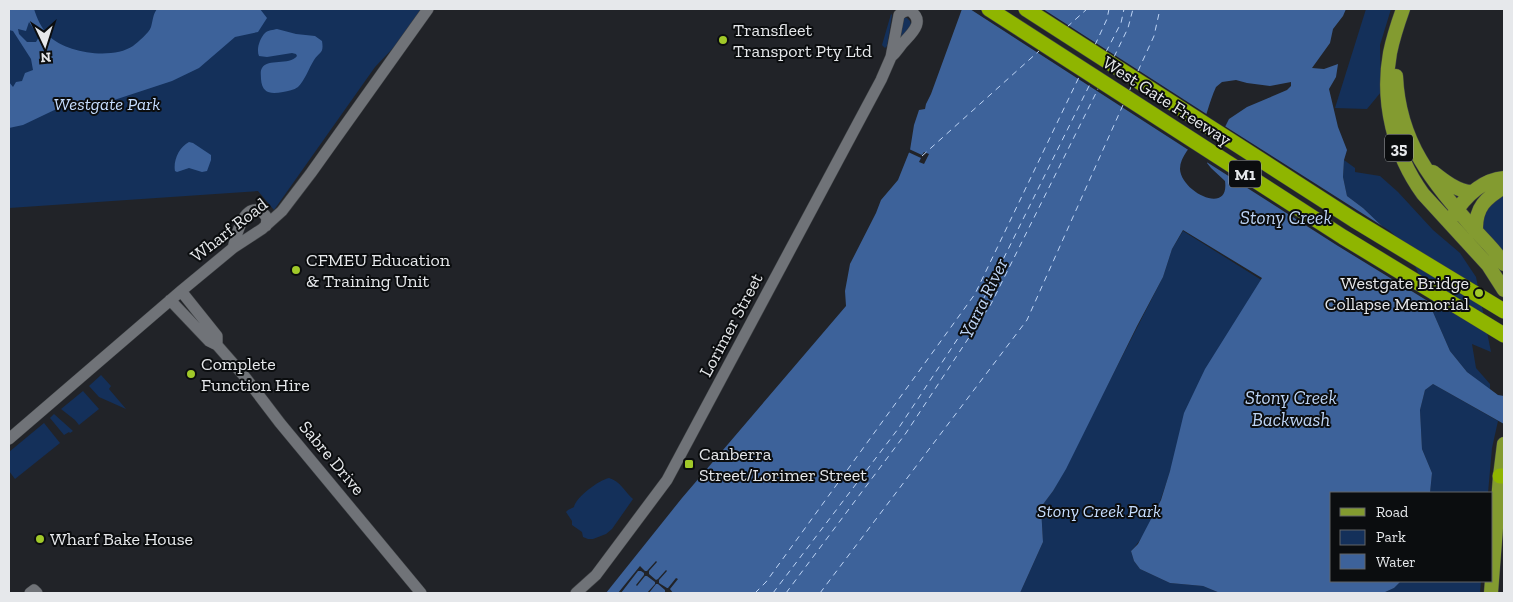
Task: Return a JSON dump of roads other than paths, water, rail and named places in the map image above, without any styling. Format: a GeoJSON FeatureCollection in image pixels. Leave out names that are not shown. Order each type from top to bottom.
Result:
{"type":"FeatureCollection","features":[{"type":"Feature","properties":{"kind":"highway","name":"West Gate Freeway"},"geometry":{"type":"LineString","coordinates":[[989,9],[1343,237],[1504,334]]}},
{"type":"Feature","properties":{"kind":"highway","name":"West Gate Freeway"},"geometry":{"type":"LineString","coordinates":[[1026,9],[1354,220],[1504,311]]}},
{"type":"Feature","properties":{"kind":"main road","name":"35"},"geometry":{"type":"LineString","coordinates":[[1403,9],[1390,51],[1388,71],[1388,98],[1394,134],[1402,157],[1415,182],[1488,265],[1504,290]]}},
{"type":"Feature","properties":{"kind":"main road","name":"35"},"geometry":{"type":"LineString","coordinates":[[1398,26],[1396,62],[1398,96],[1406,128],[1416,152],[1429,174],[1504,264]]}},
{"type":"Feature","properties":{"kind":"main road"},"geometry":{"type":"LineString","coordinates":[[1416,152],[1429,168],[1440,177],[1463,191],[1472,192]]}},
{"type":"Feature","properties":{"kind":"main road"},"geometry":{"type":"LineString","coordinates":[[1460,212],[1472,192],[1491,180],[1504,178]]}},
{"type":"Feature","properties":{"kind":"main road"},"geometry":{"type":"LineString","coordinates":[[1450,222],[1481,195],[1487,191],[1504,186]]}},
{"type":"Feature","properties":{"kind":"main road"},"geometry":{"type":"LineString","coordinates":[[1476,231],[1477,218],[1482,204],[1504,186]]}},
{"type":"Feature","properties":{"kind":"main road"},"geometry":{"type":"LineString","coordinates":[[1493,581],[1504,444]]}},
{"type":"Feature","properties":{"kind":"street","name":"Wharf Road"},"geometry":{"type":"LineString","coordinates":[[9,439],[170,300],[233,248],[266,226],[284,208],[428,9]]}},
{"type":"Feature","properties":{"kind":"street","name":"Lorimer Street"},"geometry":{"type":"LineString","coordinates":[[576,593],[596,575],[670,474],[881,80],[891,57],[903,11],[914,13],[917,18],[916,26],[897,52],[891,57]]}},
{"type":"Feature","properties":{"kind":"street"},"geometry":{"type":"LineString","coordinates":[[233,248],[239,228],[249,212],[257,210],[263,213],[267,218],[266,226]]}},
{"type":"Feature","properties":{"kind":"street","name":"Sabre Drive"},"geometry":{"type":"LineString","coordinates":[[181,291],[217,336],[217,345]]}},
{"type":"Feature","properties":{"kind":"street","name":"Sabre Drive"},"geometry":{"type":"LineString","coordinates":[[170,300],[209,341],[217,345],[421,593]]}},
{"type":"Feature","properties":{"kind":"street"},"geometry":{"type":"LineString","coordinates":[[30,593],[34,590],[37,593]]}},
{"type":"Feature","properties":{"kind":"water"},"geometry":{"type":"Polygon","coordinates":[[[9,9],[34,9],[44,30],[57,42],[66,47],[90,53],[113,53],[133,46],[143,37],[151,27],[157,9],[260,9],[267,18],[258,32],[235,37],[199,68],[172,81],[99,105],[67,104],[23,125],[9,128],[9,82],[13,87],[16,82],[22,81],[25,73],[33,70],[31,59],[13,31],[9,30],[9,9]],[[29,22],[26,31],[18,29],[19,34],[27,42],[36,42],[39,37],[29,22]]]}},
{"type":"Feature","properties":{"kind":"water"},"geometry":{"type":"Polygon","coordinates":[[[962,9],[1346,9],[1333,29],[1330,43],[1312,68],[1324,69],[1338,64],[1336,77],[1329,89],[1338,127],[1347,150],[1344,160],[1343,177],[1347,196],[1363,208],[1405,248],[1450,351],[1467,372],[1498,395],[1504,396],[1504,424],[1433,384],[1425,390],[1420,410],[1422,449],[1432,473],[1430,492],[1330,492],[1330,582],[1400,582],[1394,588],[1383,593],[1220,593],[1203,586],[1170,583],[1140,569],[1134,561],[1131,551],[1138,544],[1161,500],[1184,413],[1205,369],[1262,278],[1183,230],[1172,249],[1163,277],[1066,469],[1041,507],[1043,542],[1020,593],[606,593],[682,498],[846,306],[845,291],[850,264],[881,200],[898,180],[910,150],[914,125],[919,110],[925,109],[962,9]],[[1236,80],[1222,82],[1216,87],[1201,129],[1182,160],[1180,169],[1182,178],[1196,192],[1213,199],[1220,197],[1225,191],[1225,181],[1207,163],[1229,119],[1247,107],[1287,90],[1291,86],[1291,82],[1270,86],[1236,80]]]}},
{"type":"Feature","properties":{"kind":"water"},"geometry":{"type":"Polygon","coordinates":[[[277,29],[315,36],[322,41],[322,48],[298,87],[293,90],[271,93],[263,88],[262,68],[269,63],[289,61],[297,56],[292,53],[267,57],[259,56],[258,47],[263,35],[268,31],[277,29]]]}},
{"type":"Feature","properties":{"kind":"water"},"geometry":{"type":"Polygon","coordinates":[[[189,142],[211,155],[207,171],[202,172],[189,168],[175,171],[178,155],[182,147],[189,142]]]}},
{"type":"Feature","properties":{"kind":"place","name":"Transfleet Transport Pty Ltd"},"geometry":{"type":"Point","coordinates":[723,40]}},
{"type":"Feature","properties":{"kind":"place","name":"CFMEU Education & Training Unit"},"geometry":{"type":"Point","coordinates":[296,270]}},
{"type":"Feature","properties":{"kind":"place","name":"Westgate Bridge Collapse Memorial"},"geometry":{"type":"Point","coordinates":[1479,293]}},
{"type":"Feature","properties":{"kind":"place","name":"Complete Function Hire"},"geometry":{"type":"Point","coordinates":[191,374]}},
{"type":"Feature","properties":{"kind":"place","name":"Canberra Street/Lorimer Street"},"geometry":{"type":"Point","coordinates":[689,464]}},
{"type":"Feature","properties":{"kind":"place","name":"Wharf Bake House"},"geometry":{"type":"Point","coordinates":[40,539]}},
{"type":"Feature","properties":{"kind":"park label","name":"Westgate Park"},"geometry":{"type":"Point","coordinates":[107,104]}},
{"type":"Feature","properties":{"kind":"park label","name":"Stony Creek Park"},"geometry":{"type":"Point","coordinates":[1099,511]}},
{"type":"Feature","properties":{"kind":"water label","name":"Stony Creek"},"geometry":{"type":"Point","coordinates":[1286,217]}},
{"type":"Feature","properties":{"kind":"water label","name":"Yarra River"},"geometry":{"type":"Point","coordinates":[983,298]}},
{"type":"Feature","properties":{"kind":"water label","name":"Stony Creek Backwash"},"geometry":{"type":"Point","coordinates":[1291,408]}}]}
